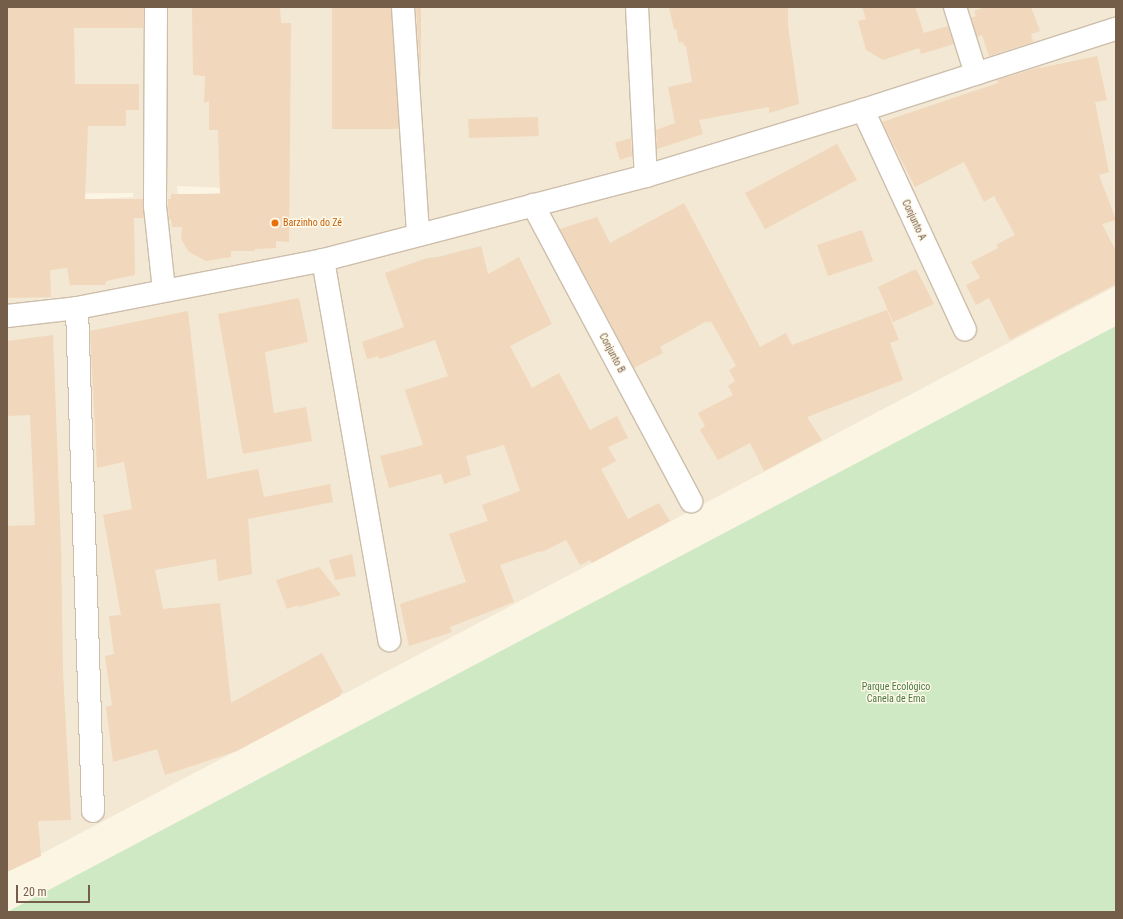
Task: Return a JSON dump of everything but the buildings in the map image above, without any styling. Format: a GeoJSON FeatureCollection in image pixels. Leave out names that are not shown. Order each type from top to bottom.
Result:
{"type":"FeatureCollection","features":[{"type":"Feature","properties":{"kind":"street"},"geometry":{"type":"LineString","coordinates":[[156,7],[155,206],[164,290]]}},
{"type":"Feature","properties":{"kind":"street"},"geometry":{"type":"LineString","coordinates":[[403,7],[418,235]]}},
{"type":"Feature","properties":{"kind":"street"},"geometry":{"type":"LineString","coordinates":[[637,7],[646,176]]}},
{"type":"Feature","properties":{"kind":"street"},"geometry":{"type":"LineString","coordinates":[[955,7],[976,74]]}},
{"type":"Feature","properties":{"kind":"street"},"geometry":{"type":"LineString","coordinates":[[7,316],[77,308],[323,260],[646,176],[863,110],[1116,29]]}},
{"type":"Feature","properties":{"kind":"street","name":"Conjunto A"},"geometry":{"type":"LineString","coordinates":[[863,110],[966,330]]}},
{"type":"Feature","properties":{"kind":"street","name":"Conjunto B"},"geometry":{"type":"LineString","coordinates":[[533,205],[691,501]]}},
{"type":"Feature","properties":{"kind":"street"},"geometry":{"type":"LineString","coordinates":[[323,260],[389,640]]}},
{"type":"Feature","properties":{"kind":"street"},"geometry":{"type":"LineString","coordinates":[[77,308],[94,811]]}},
{"type":"Feature","properties":{"kind":"shaded area"},"geometry":{"type":"Polygon","coordinates":[[[7,7],[1116,7],[1116,286],[7,872],[7,204],[133,197],[133,193],[28,194],[7,7]],[[177,186],[178,195],[272,190],[177,186]]]}},
{"type":"Feature","properties":{"kind":"green space","name":"Parque Ecológico Canela de Ema"},"geometry":{"type":"Polygon","coordinates":[[[1116,326],[1116,912],[7,912],[1116,326]]]}},
{"type":"Feature","properties":{"kind":"place","name":"Barzinho do Zé"},"geometry":{"type":"Point","coordinates":[275,223]}}]}
